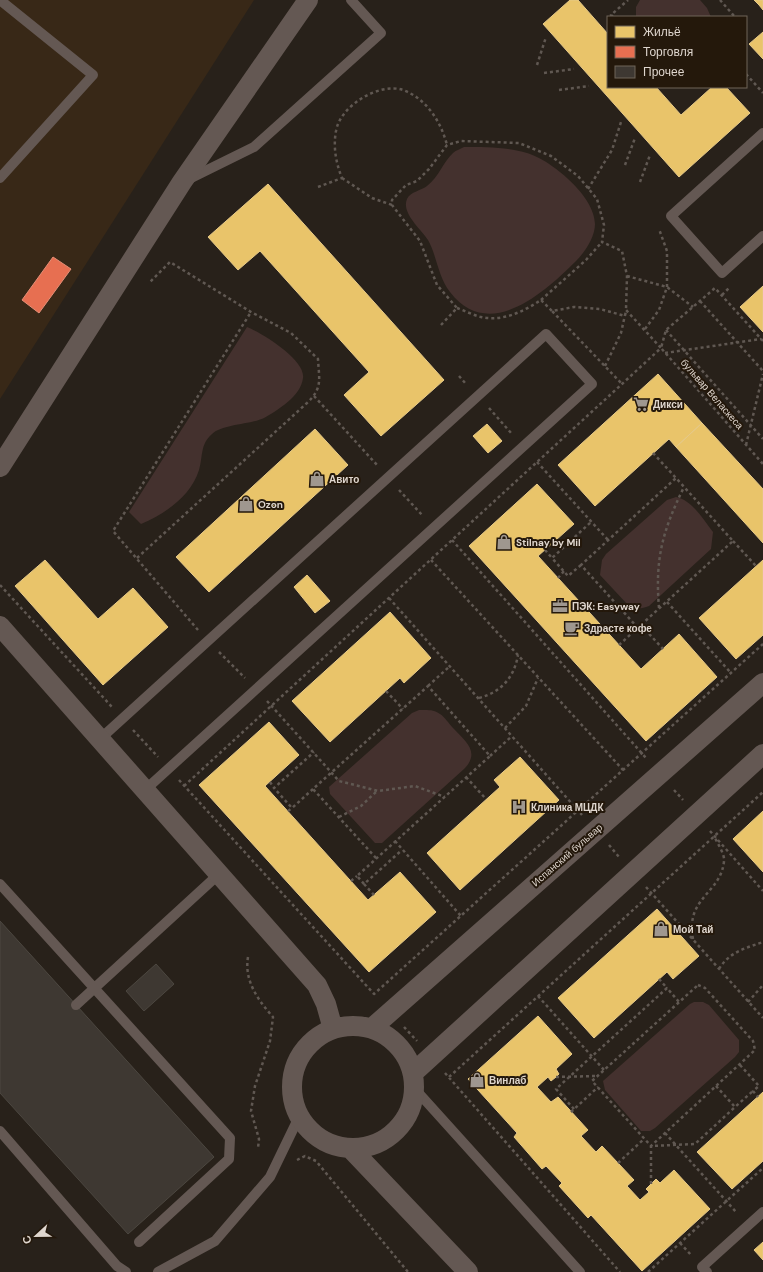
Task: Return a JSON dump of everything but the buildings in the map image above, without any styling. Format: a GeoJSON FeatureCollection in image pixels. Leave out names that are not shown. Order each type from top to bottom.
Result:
{"type":"FeatureCollection","features":[{"type":"Feature","properties":{"kind":"street"},"geometry":{"type":"LineString","coordinates":[[0,467],[182,182],[308,0]]}},
{"type":"Feature","properties":{"kind":"street"},"geometry":{"type":"LineString","coordinates":[[0,626],[317,985],[326,1004],[333,1029]]}},
{"type":"Feature","properties":{"kind":"street","name":"Испанский бульвар"},"geometry":{"type":"LineString","coordinates":[[372,1028],[763,683]]}},
{"type":"Feature","properties":{"kind":"street"},"geometry":{"type":"LineString","coordinates":[[414,1081],[430,1056],[763,754]]}},
{"type":"Feature","properties":{"kind":"street"},"geometry":{"type":"LineString","coordinates":[[352,1025],[372,1028],[390,1038],[405,1054],[414,1081],[411,1108],[402,1125],[388,1139],[371,1147],[351,1149],[330,1145],[312,1134],[299,1117],[292,1097],[292,1075],[300,1055],[314,1039],[333,1029],[352,1025]]}},
{"type":"Feature","properties":{"kind":"street"},"geometry":{"type":"LineString","coordinates":[[351,1149],[468,1272]]}},
{"type":"Feature","properties":{"kind":"lane"},"geometry":{"type":"LineString","coordinates":[[0,0],[93,75],[0,178]]}},
{"type":"Feature","properties":{"kind":"lane"},"geometry":{"type":"LineString","coordinates":[[182,182],[254,147],[381,33],[351,0]]}},
{"type":"Feature","properties":{"kind":"lane"},"geometry":{"type":"LineString","coordinates":[[763,133],[671,216],[722,273],[763,236]]}},
{"type":"Feature","properties":{"kind":"lane"},"geometry":{"type":"LineString","coordinates":[[100,739],[546,334],[592,384],[145,790]]}},
{"type":"Feature","properties":{"kind":"lane"},"geometry":{"type":"LineString","coordinates":[[76,1004],[219,874]]}},
{"type":"Feature","properties":{"kind":"lane"},"geometry":{"type":"LineString","coordinates":[[0,884],[230,1138],[230,1159],[139,1242]]}},
{"type":"Feature","properties":{"kind":"lane"},"geometry":{"type":"LineString","coordinates":[[414,1081],[580,1272]]}},
{"type":"Feature","properties":{"kind":"lane"},"geometry":{"type":"LineString","coordinates":[[158,1272],[215,1241],[270,1177],[299,1117]]}},
{"type":"Feature","properties":{"kind":"lane"},"geometry":{"type":"LineString","coordinates":[[0,1131],[117,1266],[126,1272]]}},
{"type":"Feature","properties":{"kind":"lane"},"geometry":{"type":"LineString","coordinates":[[707,1272],[702,1267],[763,1212]]}},
{"type":"Feature","properties":{"kind":"path"},"geometry":{"type":"LineString","coordinates":[[612,16],[611,15],[628,0]]}},
{"type":"Feature","properties":{"kind":"path"},"geometry":{"type":"LineString","coordinates":[[720,0],[734,16]]}},
{"type":"Feature","properties":{"kind":"path"},"geometry":{"type":"LineString","coordinates":[[537,65],[546,37]]}},
{"type":"Feature","properties":{"kind":"path"},"geometry":{"type":"LineString","coordinates":[[544,73],[574,69]]}},
{"type":"Feature","properties":{"kind":"path"},"geometry":{"type":"LineString","coordinates":[[747,75],[763,93]]}},
{"type":"Feature","properties":{"kind":"path"},"geometry":{"type":"LineString","coordinates":[[559,90],[589,86]]}},
{"type":"Feature","properties":{"kind":"path"},"geometry":{"type":"LineString","coordinates":[[392,205],[392,200],[406,185],[417,181],[429,169],[447,145],[461,141],[519,143],[551,156],[578,176],[597,199],[604,225],[602,242],[586,260],[541,300],[512,315],[495,318],[481,317],[457,308],[437,285],[420,241],[392,205],[372,198],[342,178],[334,148],[336,129],[341,117],[354,102],[369,95],[387,90],[402,90],[429,108],[444,131],[447,145]]}},
{"type":"Feature","properties":{"kind":"path"},"geometry":{"type":"LineString","coordinates":[[588,189],[612,150],[621,122]]}},
{"type":"Feature","properties":{"kind":"path"},"geometry":{"type":"LineString","coordinates":[[625,165],[635,138]]}},
{"type":"Feature","properties":{"kind":"path"},"geometry":{"type":"LineString","coordinates":[[640,182],[650,154]]}},
{"type":"Feature","properties":{"kind":"path"},"geometry":{"type":"LineString","coordinates":[[318,187],[342,178]]}},
{"type":"Feature","properties":{"kind":"path"},"geometry":{"type":"LineString","coordinates":[[645,329],[659,310],[667,287],[668,250],[657,222]]}},
{"type":"Feature","properties":{"kind":"path"},"geometry":{"type":"LineString","coordinates":[[602,242],[622,251],[627,276],[628,297],[621,333],[605,366]]}},
{"type":"Feature","properties":{"kind":"path"},"geometry":{"type":"LineString","coordinates":[[136,558],[314,396],[320,387],[318,359],[291,333],[251,312],[170,262],[149,283]]}},
{"type":"Feature","properties":{"kind":"path"},"geometry":{"type":"LineString","coordinates":[[627,276],[667,287],[693,307]]}},
{"type":"Feature","properties":{"kind":"path"},"geometry":{"type":"LineString","coordinates":[[184,786],[661,348],[666,330],[715,288],[762,340]]}},
{"type":"Feature","properties":{"kind":"path"},"geometry":{"type":"LineString","coordinates":[[541,300],[622,384]]}},
{"type":"Feature","properties":{"kind":"path"},"geometry":{"type":"LineString","coordinates":[[700,300],[763,371]]}},
{"type":"Feature","properties":{"kind":"path"},"geometry":{"type":"LineString","coordinates":[[552,311],[574,307],[600,309],[625,316]]}},
{"type":"Feature","properties":{"kind":"path"},"geometry":{"type":"LineString","coordinates":[[441,325],[457,308]]}},
{"type":"Feature","properties":{"kind":"path","name":"бульвар Веласкеса"},"geometry":{"type":"LineString","coordinates":[[625,316],[626,310],[645,329],[763,464]]}},
{"type":"Feature","properties":{"kind":"path"},"geometry":{"type":"LineString","coordinates":[[183,614],[114,531],[251,312]]}},
{"type":"Feature","properties":{"kind":"path","name":"бульвар Веласкеса"},"geometry":{"type":"LineString","coordinates":[[666,330],[763,439]]}},
{"type":"Feature","properties":{"kind":"path"},"geometry":{"type":"LineString","coordinates":[[665,353],[762,340]]}},
{"type":"Feature","properties":{"kind":"path"},"geometry":{"type":"LineString","coordinates":[[746,445],[763,374]]}},
{"type":"Feature","properties":{"kind":"path"},"geometry":{"type":"LineString","coordinates":[[459,376],[608,540]]}},
{"type":"Feature","properties":{"kind":"path"},"geometry":{"type":"LineString","coordinates":[[314,396],[448,544]]}},
{"type":"Feature","properties":{"kind":"path"},"geometry":{"type":"LineString","coordinates":[[653,453],[756,566]]}},
{"type":"Feature","properties":{"kind":"path"},"geometry":{"type":"LineString","coordinates":[[545,550],[568,576],[676,478]]}},
{"type":"Feature","properties":{"kind":"path"},"geometry":{"type":"LineString","coordinates":[[659,609],[658,565],[661,545],[668,522],[684,487]]}},
{"type":"Feature","properties":{"kind":"path"},"geometry":{"type":"LineString","coordinates":[[552,558],[592,522]]}},
{"type":"Feature","properties":{"kind":"path"},"geometry":{"type":"LineString","coordinates":[[452,540],[763,891]]}},
{"type":"Feature","properties":{"kind":"path"},"geometry":{"type":"LineString","coordinates":[[619,645],[733,541]]}},
{"type":"Feature","properties":{"kind":"path"},"geometry":{"type":"LineString","coordinates":[[431,560],[623,770]]}},
{"type":"Feature","properties":{"kind":"path"},"geometry":{"type":"LineString","coordinates":[[581,565],[638,628]]}},
{"type":"Feature","properties":{"kind":"path"},"geometry":{"type":"LineString","coordinates":[[558,578],[564,571]]}},
{"type":"Feature","properties":{"kind":"path"},"geometry":{"type":"LineString","coordinates":[[0,585],[449,1077],[620,1272]]}},
{"type":"Feature","properties":{"kind":"path"},"geometry":{"type":"LineString","coordinates":[[389,598],[763,1018]]}},
{"type":"Feature","properties":{"kind":"path"},"geometry":{"type":"LineString","coordinates":[[667,602],[731,673]]}},
{"type":"Feature","properties":{"kind":"path"},"geometry":{"type":"LineString","coordinates":[[642,625],[663,649]]}},
{"type":"Feature","properties":{"kind":"path"},"geometry":{"type":"LineString","coordinates":[[208,640],[272,706],[339,781],[378,791],[415,786],[445,797]]}},
{"type":"Feature","properties":{"kind":"path"},"geometry":{"type":"LineString","coordinates":[[374,994],[763,644]]}},
{"type":"Feature","properties":{"kind":"path"},"geometry":{"type":"LineString","coordinates":[[479,698],[489,696],[506,684],[514,670],[518,655]]}},
{"type":"Feature","properties":{"kind":"path"},"geometry":{"type":"LineString","coordinates":[[288,811],[450,666]]}},
{"type":"Feature","properties":{"kind":"path"},"geometry":{"type":"LineString","coordinates":[[505,728],[526,706],[538,677]]}},
{"type":"Feature","properties":{"kind":"path"},"geometry":{"type":"LineString","coordinates":[[428,686],[490,756]]}},
{"type":"Feature","properties":{"kind":"path"},"geometry":{"type":"LineString","coordinates":[[386,691],[403,709]]}},
{"type":"Feature","properties":{"kind":"path"},"geometry":{"type":"LineString","coordinates":[[351,881],[512,736]]}},
{"type":"Feature","properties":{"kind":"path"},"geometry":{"type":"LineString","coordinates":[[274,788],[314,752]]}},
{"type":"Feature","properties":{"kind":"path"},"geometry":{"type":"LineString","coordinates":[[466,777],[486,799]]}},
{"type":"Feature","properties":{"kind":"path"},"geometry":{"type":"LineString","coordinates":[[270,782],[292,808]]}},
{"type":"Feature","properties":{"kind":"path"},"geometry":{"type":"LineString","coordinates":[[313,789],[376,858]]}},
{"type":"Feature","properties":{"kind":"path"},"geometry":{"type":"LineString","coordinates":[[339,818],[361,806],[378,791]]}},
{"type":"Feature","properties":{"kind":"path"},"geometry":{"type":"LineString","coordinates":[[449,1077],[763,792]]}},
{"type":"Feature","properties":{"kind":"path"},"geometry":{"type":"LineString","coordinates":[[693,940],[691,925],[695,908],[719,880],[725,860],[714,836]]}},
{"type":"Feature","properties":{"kind":"path"},"geometry":{"type":"LineString","coordinates":[[395,841],[461,916]]}},
{"type":"Feature","properties":{"kind":"path"},"geometry":{"type":"LineString","coordinates":[[364,884],[402,850]]}},
{"type":"Feature","properties":{"kind":"path"},"geometry":{"type":"LineString","coordinates":[[357,876],[374,895]]}},
{"type":"Feature","properties":{"kind":"path"},"geometry":{"type":"LineString","coordinates":[[718,968],[723,961],[736,952],[763,942]]}},
{"type":"Feature","properties":{"kind":"path"},"geometry":{"type":"LineString","coordinates":[[248,957],[246,969],[251,986],[262,1005],[272,1017],[270,1041],[255,1086],[250,1111],[259,1138],[258,1148]]}},
{"type":"Feature","properties":{"kind":"path"},"geometry":{"type":"LineString","coordinates":[[659,979],[679,1002]]}},
{"type":"Feature","properties":{"kind":"path"},"geometry":{"type":"LineString","coordinates":[[651,1146],[753,1053],[755,1045],[705,988],[698,985],[592,1080],[651,1146],[651,1184]]}},
{"type":"Feature","properties":{"kind":"path"},"geometry":{"type":"LineString","coordinates":[[748,1002],[763,985]]}},
{"type":"Feature","properties":{"kind":"path"},"geometry":{"type":"LineString","coordinates":[[574,1109],[556,1089],[667,988]]}},
{"type":"Feature","properties":{"kind":"path"},"geometry":{"type":"LineString","coordinates":[[538,996],[604,1070]]}},
{"type":"Feature","properties":{"kind":"path"},"geometry":{"type":"LineString","coordinates":[[651,1146],[695,1144],[759,1086],[740,1065]]}},
{"type":"Feature","properties":{"kind":"path"},"geometry":{"type":"LineString","coordinates":[[556,1077],[597,1076]]}},
{"type":"Feature","properties":{"kind":"path"},"geometry":{"type":"LineString","coordinates":[[716,1086],[735,1107]]}},
{"type":"Feature","properties":{"kind":"path"},"geometry":{"type":"LineString","coordinates":[[571,1112],[598,1087]]}},
{"type":"Feature","properties":{"kind":"path"},"geometry":{"type":"LineString","coordinates":[[753,1091],[758,1097]]}},
{"type":"Feature","properties":{"kind":"path"},"geometry":{"type":"LineString","coordinates":[[665,1133],[726,1201]]}},
{"type":"Feature","properties":{"kind":"path"},"geometry":{"type":"LineString","coordinates":[[618,1163],[644,1139]]}},
{"type":"Feature","properties":{"kind":"path"},"geometry":{"type":"LineString","coordinates":[[294,1162],[305,1156],[316,1161],[408,1272]]}},
{"type":"Feature","properties":{"kind":"path"},"geometry":{"type":"LineString","coordinates":[[648,1272],[763,1168]]}},
{"type":"Feature","properties":{"kind":"shaded area"},"geometry":{"type":"Polygon","coordinates":[[[0,0],[254,0],[0,399],[0,0]]]}},
{"type":"Feature","properties":{"kind":"shaded area"},"geometry":{"type":"Polygon","coordinates":[[[640,0],[700,0],[707,8],[711,16],[636,16],[636,7],[640,0]]]}},
{"type":"Feature","properties":{"kind":"shaded area"},"geometry":{"type":"Polygon","coordinates":[[[464,147],[504,148],[527,153],[537,157],[559,171],[580,191],[588,202],[593,213],[595,229],[586,249],[576,261],[549,286],[533,298],[516,307],[499,313],[482,313],[465,307],[450,292],[440,273],[428,240],[413,221],[407,210],[407,199],[413,193],[431,182],[454,152],[464,147]]]}},
{"type":"Feature","properties":{"kind":"shaded area"},"geometry":{"type":"Polygon","coordinates":[[[247,327],[282,348],[298,363],[302,371],[303,378],[298,391],[288,402],[264,418],[229,426],[212,434],[205,442],[199,470],[190,488],[168,509],[141,524],[129,512],[247,327]]]}},
{"type":"Feature","properties":{"kind":"shaded area"},"geometry":{"type":"Polygon","coordinates":[[[676,497],[692,506],[713,532],[711,549],[649,606],[634,608],[628,605],[600,575],[602,560],[606,554],[667,500],[676,497]]]}},
{"type":"Feature","properties":{"kind":"shaded area"},"geometry":{"type":"Polygon","coordinates":[[[419,710],[438,712],[442,715],[466,742],[471,752],[471,757],[469,763],[464,769],[382,843],[375,843],[330,794],[329,787],[412,713],[419,710]]]}},
{"type":"Feature","properties":{"kind":"shaded area"},"geometry":{"type":"Polygon","coordinates":[[[694,1002],[703,1002],[709,1005],[739,1040],[739,1052],[655,1128],[650,1131],[641,1131],[605,1090],[603,1081],[694,1002]]]}},
{"type":"Feature","properties":{"kind":"place","name":"Дикси"},"geometry":{"type":"Point","coordinates":[641,404]}},
{"type":"Feature","properties":{"kind":"place","name":"Авито"},"geometry":{"type":"Point","coordinates":[317,479]}},
{"type":"Feature","properties":{"kind":"place","name":"Ozon"},"geometry":{"type":"Point","coordinates":[246,504]}},
{"type":"Feature","properties":{"kind":"place","name":"Stilnay by Mil"},"geometry":{"type":"Point","coordinates":[504,542]}},
{"type":"Feature","properties":{"kind":"place","name":"ПЭК: Easyway"},"geometry":{"type":"Point","coordinates":[560,606]}},
{"type":"Feature","properties":{"kind":"place","name":"Здрасте кофе"},"geometry":{"type":"Point","coordinates":[572,628]}},
{"type":"Feature","properties":{"kind":"place","name":"Клиника МЦДК"},"geometry":{"type":"Point","coordinates":[519,807]}},
{"type":"Feature","properties":{"kind":"place","name":"Мой Тай"},"geometry":{"type":"Point","coordinates":[661,929]}},
{"type":"Feature","properties":{"kind":"place","name":"Винлаб"},"geometry":{"type":"Point","coordinates":[477,1080]}}]}
